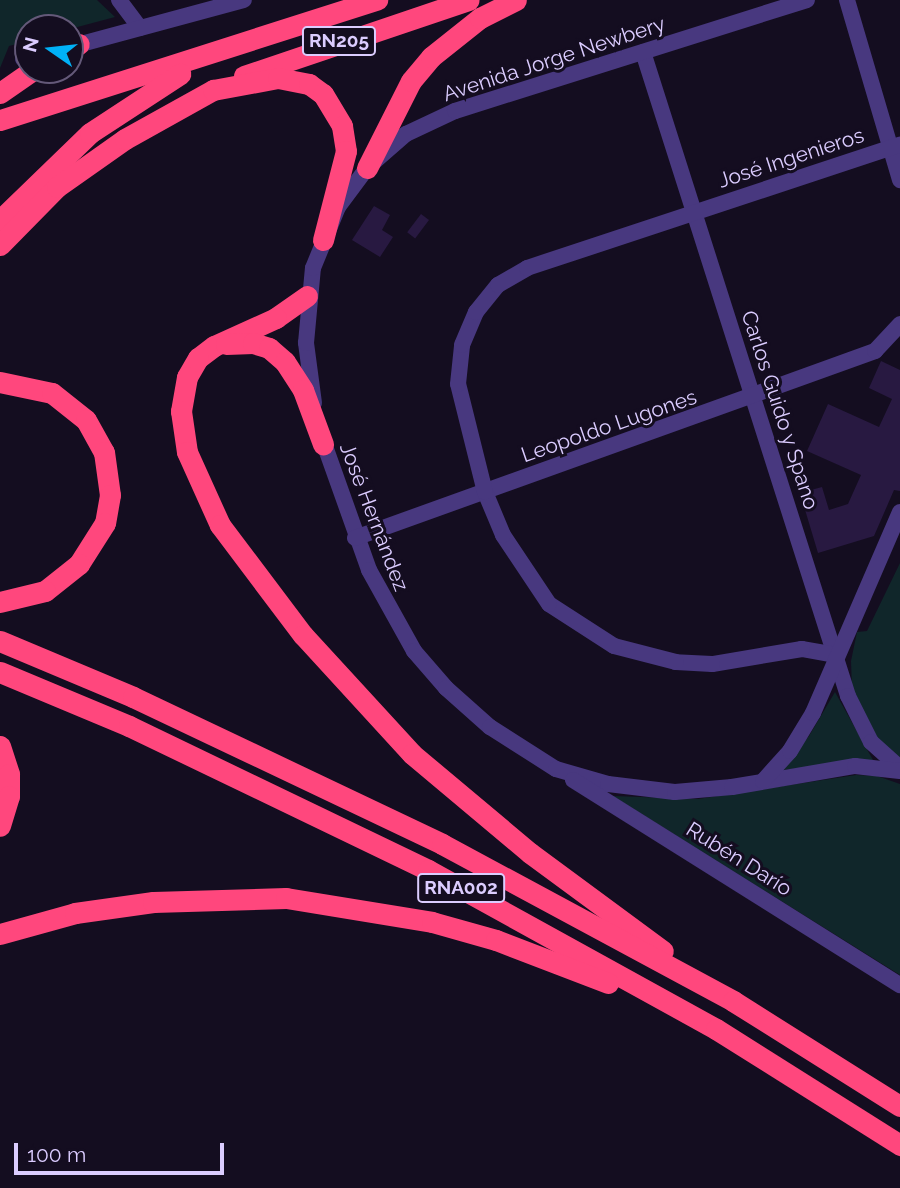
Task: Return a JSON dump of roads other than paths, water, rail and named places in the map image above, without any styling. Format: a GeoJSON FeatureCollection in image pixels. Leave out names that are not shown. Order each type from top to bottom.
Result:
{"type":"FeatureCollection","features":[{"type":"Feature","properties":{"kind":"highway","name":"RN205"},"geometry":{"type":"LineString","coordinates":[[243,46],[377,0]]}},
{"type":"Feature","properties":{"kind":"highway","name":"RN205"},"geometry":{"type":"LineString","coordinates":[[213,90],[269,65],[469,0]]}},
{"type":"Feature","properties":{"kind":"highway"},"geometry":{"type":"LineString","coordinates":[[367,168],[411,81],[431,57],[480,18],[516,0]]}},
{"type":"Feature","properties":{"kind":"highway"},"geometry":{"type":"LineString","coordinates":[[0,120],[243,46]]}},
{"type":"Feature","properties":{"kind":"highway"},"geometry":{"type":"LineString","coordinates":[[0,220],[90,133],[129,104],[178,75],[243,46]]}},
{"type":"Feature","properties":{"kind":"highway"},"geometry":{"type":"LineString","coordinates":[[0,93],[14,78]]}},
{"type":"Feature","properties":{"kind":"highway"},"geometry":{"type":"LineString","coordinates":[[0,245],[57,187],[125,139],[213,90],[294,79],[316,89],[335,109],[346,150],[323,240]]}},
{"type":"Feature","properties":{"kind":"highway"},"geometry":{"type":"LineString","coordinates":[[307,296],[276,318],[214,346],[198,358],[182,391],[187,452],[220,525],[261,584],[412,754],[530,853],[733,1001]]}},
{"type":"Feature","properties":{"kind":"highway"},"geometry":{"type":"LineString","coordinates":[[214,346],[238,342],[269,348],[303,390],[323,444]]}},
{"type":"Feature","properties":{"kind":"highway"},"geometry":{"type":"LineString","coordinates":[[0,382],[52,393],[86,420],[104,453],[110,495],[105,523],[79,564],[45,591],[0,602]]}},
{"type":"Feature","properties":{"kind":"highway","name":"RNA002"},"geometry":{"type":"LineString","coordinates":[[0,641],[146,703],[442,844],[733,1001],[900,1106]]}},
{"type":"Feature","properties":{"kind":"highway","name":"RNA002"},"geometry":{"type":"LineString","coordinates":[[0,672],[129,726],[428,870],[716,1029],[900,1144]]}},
{"type":"Feature","properties":{"kind":"highway"},"geometry":{"type":"LineString","coordinates":[[0,746],[9,774],[9,796],[0,825]]}},
{"type":"Feature","properties":{"kind":"highway"},"geometry":{"type":"LineString","coordinates":[[0,934],[75,913],[153,902],[286,898],[351,906],[496,940],[716,1029]]}},
{"type":"Feature","properties":{"kind":"street"},"geometry":{"type":"LineString","coordinates":[[119,0],[140,28]]}},
{"type":"Feature","properties":{"kind":"street"},"geometry":{"type":"LineString","coordinates":[[84,43],[244,0]]}},
{"type":"Feature","properties":{"kind":"street","name":"Avenida Jorge Newbery"},"geometry":{"type":"LineString","coordinates":[[367,168],[407,134],[456,111],[807,0]]}},
{"type":"Feature","properties":{"kind":"street"},"geometry":{"type":"LineString","coordinates":[[847,0],[895,146],[900,180]]}},
{"type":"Feature","properties":{"kind":"street","name":"Carlos Guido y Spano"},"geometry":{"type":"LineString","coordinates":[[643,52],[858,720],[871,741],[900,769]]}},
{"type":"Feature","properties":{"kind":"street","name":"José Ingenieros"},"geometry":{"type":"LineString","coordinates":[[836,655],[802,649],[712,663],[676,662],[614,646],[549,604],[503,535],[485,492],[458,384],[462,345],[476,312],[498,285],[527,268],[895,146]]}},
{"type":"Feature","properties":{"kind":"street","name":"José Hernández"},"geometry":{"type":"LineString","coordinates":[[367,168],[338,207],[323,240],[307,296],[308,364],[323,444],[355,538],[390,614],[446,688],[490,727],[556,769],[653,791],[699,792],[855,766],[900,769]]}},
{"type":"Feature","properties":{"kind":"street","name":"Leopoldo Lugones"},"geometry":{"type":"LineString","coordinates":[[875,351],[900,324]]}},
{"type":"Feature","properties":{"kind":"street","name":"Leopoldo Lugones"},"geometry":{"type":"LineString","coordinates":[[355,538],[900,344]]}},
{"type":"Feature","properties":{"kind":"street"},"geometry":{"type":"LineString","coordinates":[[763,781],[802,733],[900,512]]}},
{"type":"Feature","properties":{"kind":"street","name":"Rubén Darío"},"geometry":{"type":"LineString","coordinates":[[556,769],[900,985]]}}]}
